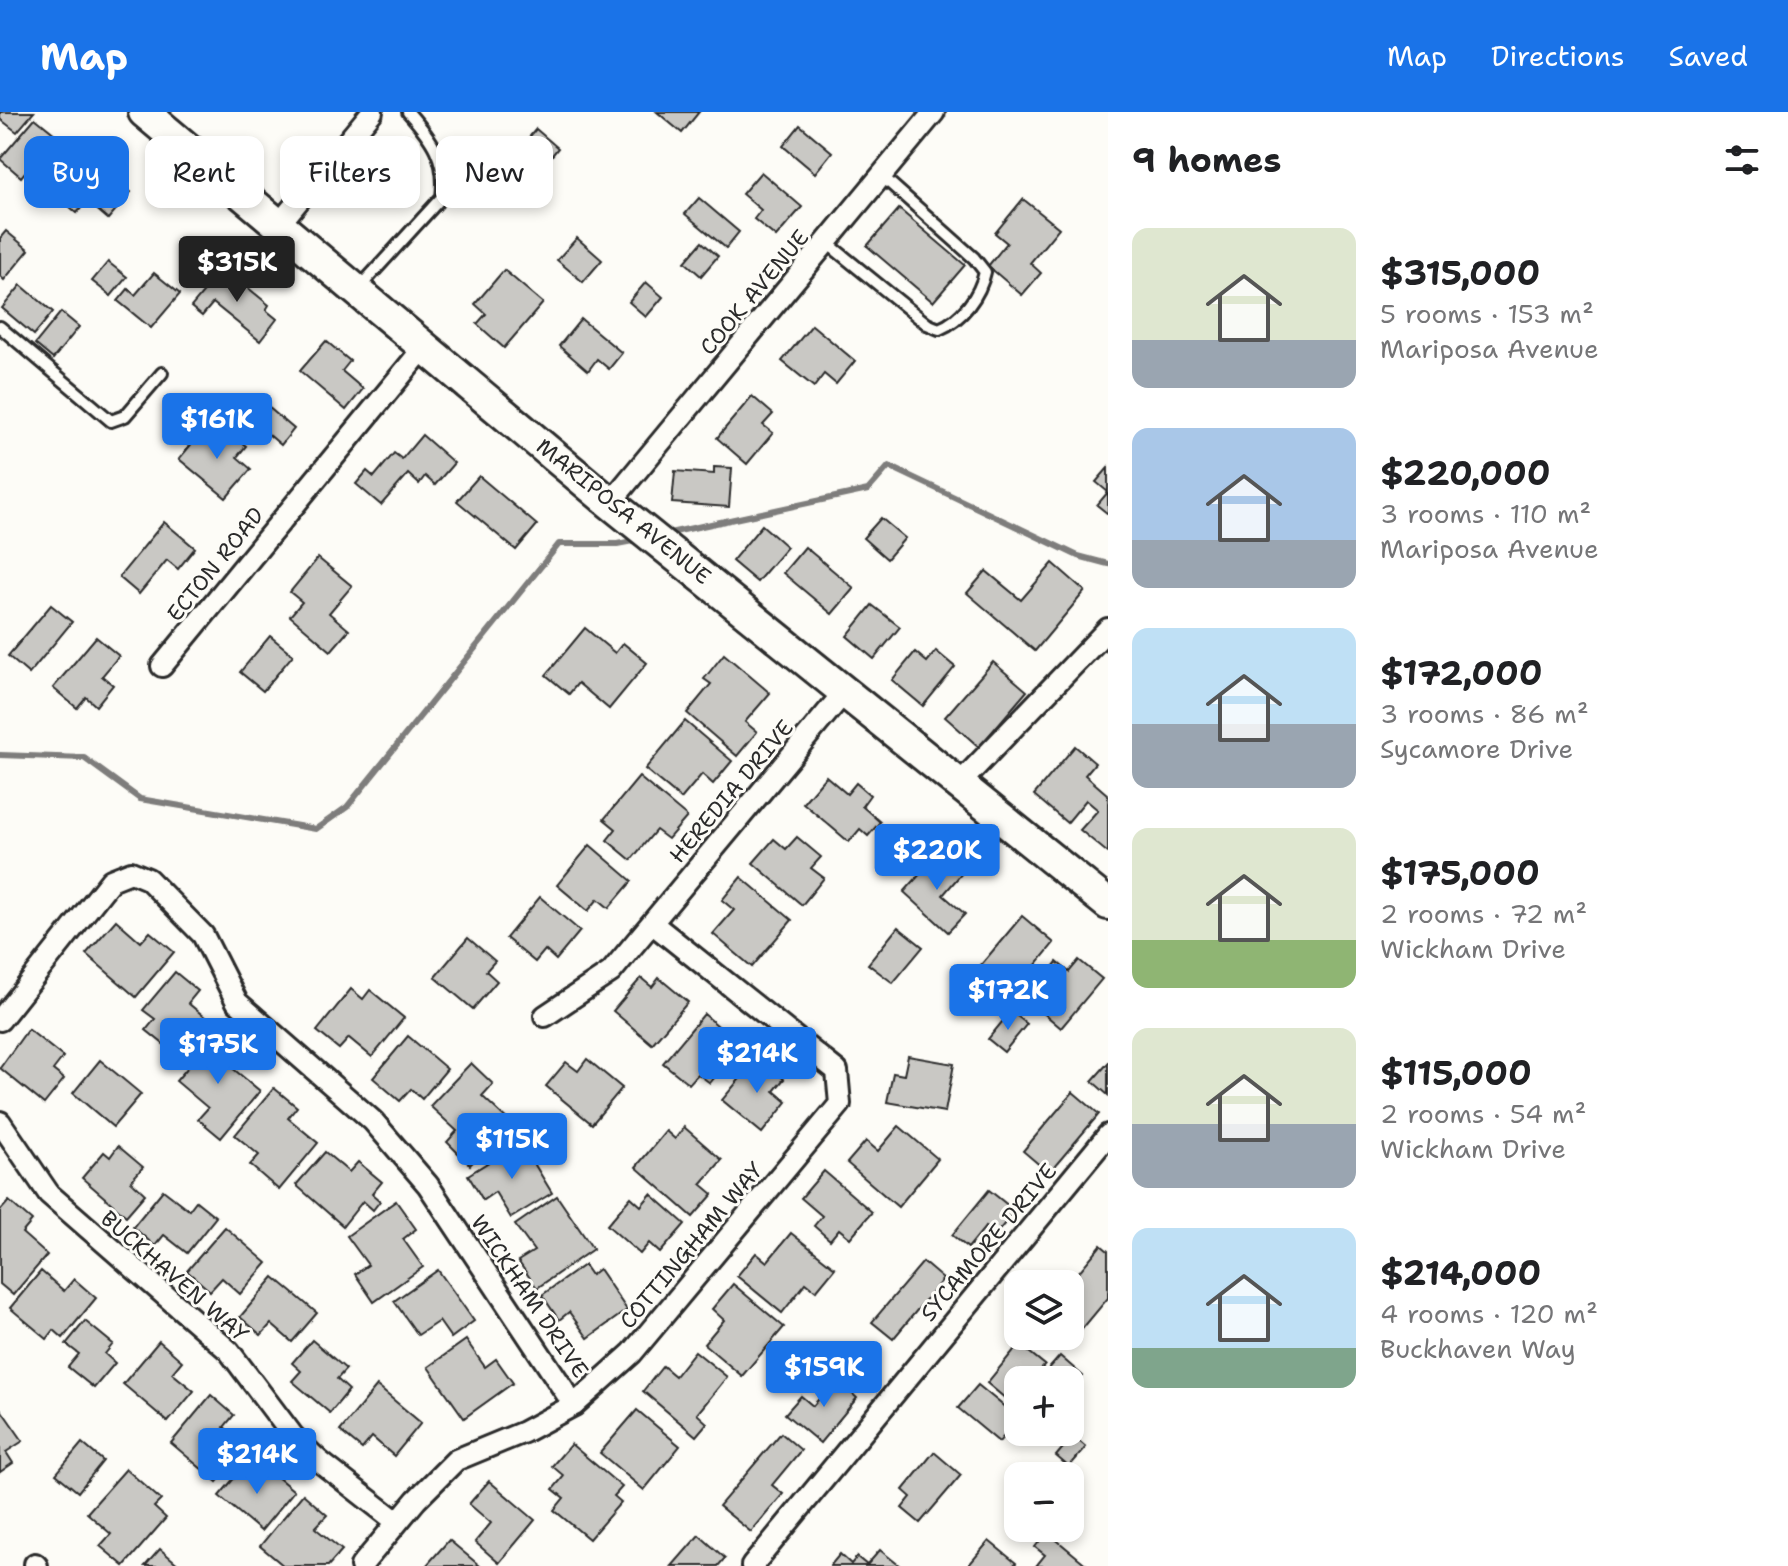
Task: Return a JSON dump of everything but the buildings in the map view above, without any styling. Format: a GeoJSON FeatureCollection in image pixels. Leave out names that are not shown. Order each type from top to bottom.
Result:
{"type":"FeatureCollection","features":[{"type":"Feature","properties":{"kind":"street","name":"MARIPOSA AVENUE"},"geometry":{"type":"LineString","coordinates":[[144,112],[426,345],[618,509],[1108,904]]}},
{"type":"Feature","properties":{"kind":"street"},"geometry":{"type":"LineString","coordinates":[[280,223],[372,112]]}},
{"type":"Feature","properties":{"kind":"street","name":"COOK AVENUE"},"geometry":{"type":"LineString","coordinates":[[618,509],[826,242],[934,112]]}},
{"type":"Feature","properties":{"kind":"street","name":"ECTON ROAD"},"geometry":{"type":"LineString","coordinates":[[162,666],[426,345]]}},
{"type":"Feature","properties":{"kind":"street"},"geometry":{"type":"LineString","coordinates":[[960,783],[1108,629]]}},
{"type":"Feature","properties":{"kind":"street","name":"HEREDIA DRIVE"},"geometry":{"type":"LineString","coordinates":[[545,1016],[611,972],[846,690]]}},
{"type":"Feature","properties":{"kind":"street","name":"WICKHAM DRIVE"},"geometry":{"type":"LineString","coordinates":[[0,1020],[111,880],[131,872],[148,879],[203,935],[219,960],[237,1002],[373,1121],[402,1152],[428,1185],[574,1405]]}},
{"type":"Feature","properties":{"kind":"street","name":"COTTINGHAM WAY"},"geometry":{"type":"LineString","coordinates":[[361,1566],[397,1522],[456,1460],[524,1432],[574,1405],[632,1353],[840,1104],[837,1071],[653,924]]}},
{"type":"Feature","properties":{"kind":"street","name":"BUCKHAVEN WAY"},"geometry":{"type":"LineString","coordinates":[[0,1122],[49,1194],[229,1351],[293,1436],[319,1461],[397,1522]]}},
{"type":"Feature","properties":{"kind":"street","name":"SYCAMORE DRIVE"},"geometry":{"type":"LineString","coordinates":[[752,1566],[1108,1135]]}},
{"type":"Feature","properties":{"kind":"lane"},"geometry":{"type":"LineString","coordinates":[[358,289],[442,197],[444,177],[436,144],[408,112]]}},
{"type":"Feature","properties":{"kind":"lane"},"geometry":{"type":"LineString","coordinates":[[826,242],[927,324],[939,329],[951,325],[981,290],[985,272],[974,258],[882,176]]}},
{"type":"Feature","properties":{"kind":"lane"},"geometry":{"type":"LineString","coordinates":[[0,327],[111,421],[125,416],[162,373]]}},
{"type":"Feature","properties":{"kind":"waterway"},"geometry":{"type":"LineString","coordinates":[[665,534],[868,490],[889,466],[1078,556],[1108,564]]}},
{"type":"Feature","properties":{"kind":"waterway"},"geometry":{"type":"LineString","coordinates":[[0,755],[84,758],[140,799],[316,829],[347,807],[559,544],[617,544],[638,540]]}}]}
